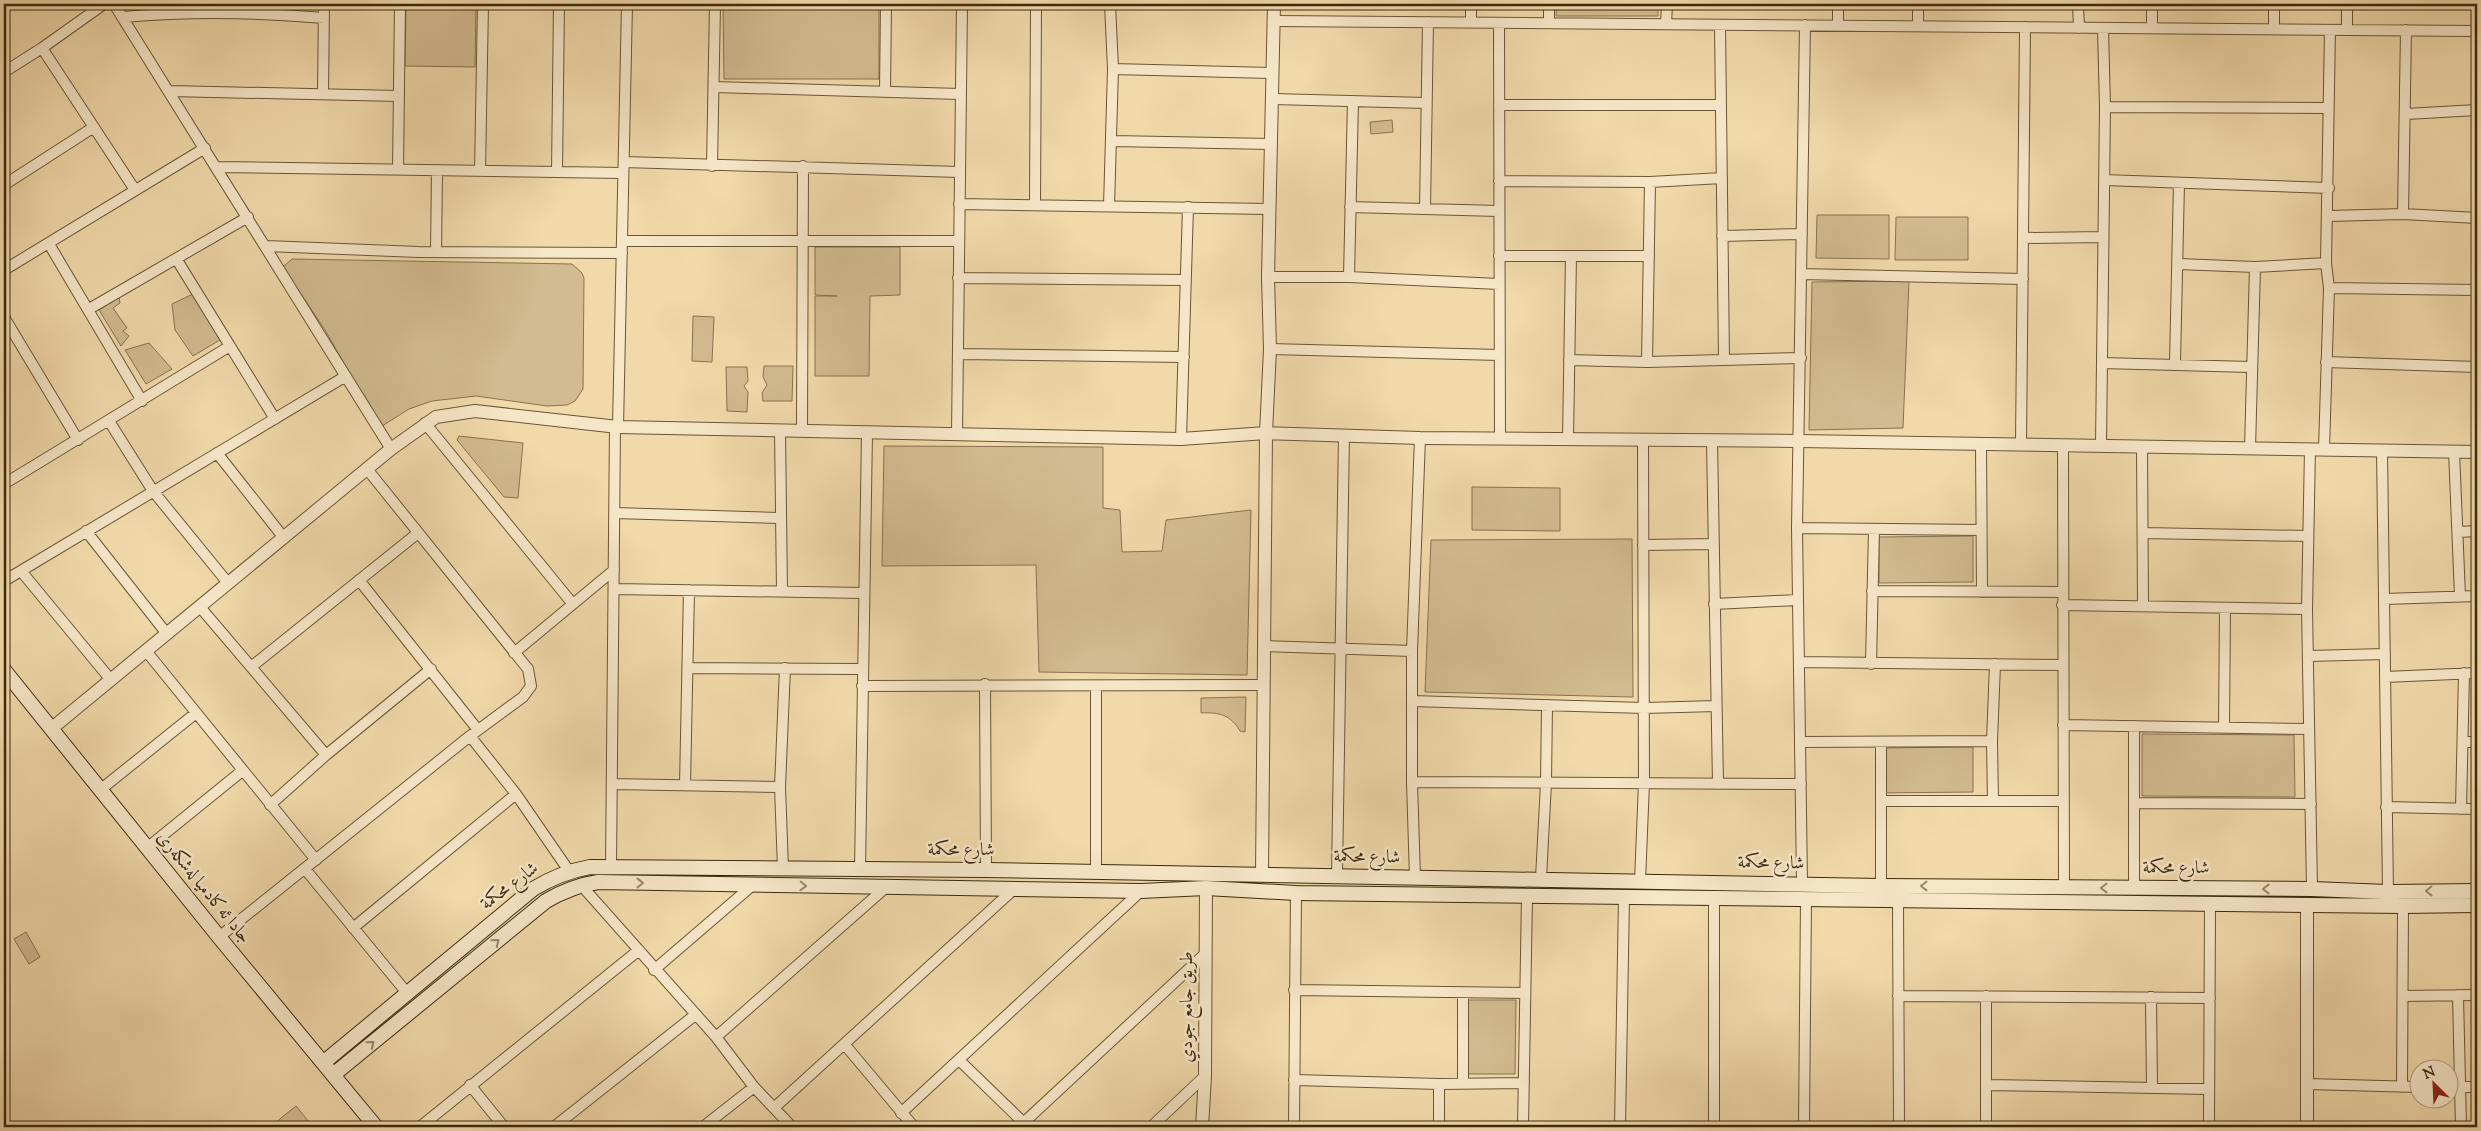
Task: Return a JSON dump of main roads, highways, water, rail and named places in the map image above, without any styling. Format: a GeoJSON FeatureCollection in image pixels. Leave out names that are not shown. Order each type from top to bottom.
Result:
{"type":"FeatureCollection","features":[{"type":"Feature","properties":{"kind":"main road","name":"جادا ئه‌كادميا له‌شكه‌رى"},"geometry":{"type":"LineString","coordinates":[[4,670],[219,937],[376,1127]]}},
{"type":"Feature","properties":{"kind":"main road","name":"شارع محكمة"},"geometry":{"type":"LineString","coordinates":[[322,1063],[533,889],[550,878],[569,871],[590,867],[986,870],[1802,883],[1881,886],[1960,893],[1988,901],[2403,906],[2477,905]]}},
{"type":"Feature","properties":{"kind":"main road"},"geometry":{"type":"LineString","coordinates":[[920,870],[920,889]]}},
{"type":"Feature","properties":{"kind":"main road","name":"شارع محكمة"},"geometry":{"type":"LineString","coordinates":[[333,1075],[546,901],[563,891],[598,882],[754,884],[884,889],[1141,891],[1206,888],[1296,893],[1898,900],[1960,893],[1987,886],[2312,889],[2388,892],[2477,891]]}},
{"type":"Feature","properties":{"kind":"main road"},"geometry":{"type":"LineString","coordinates":[[1987,886],[1988,901]]}}]}
